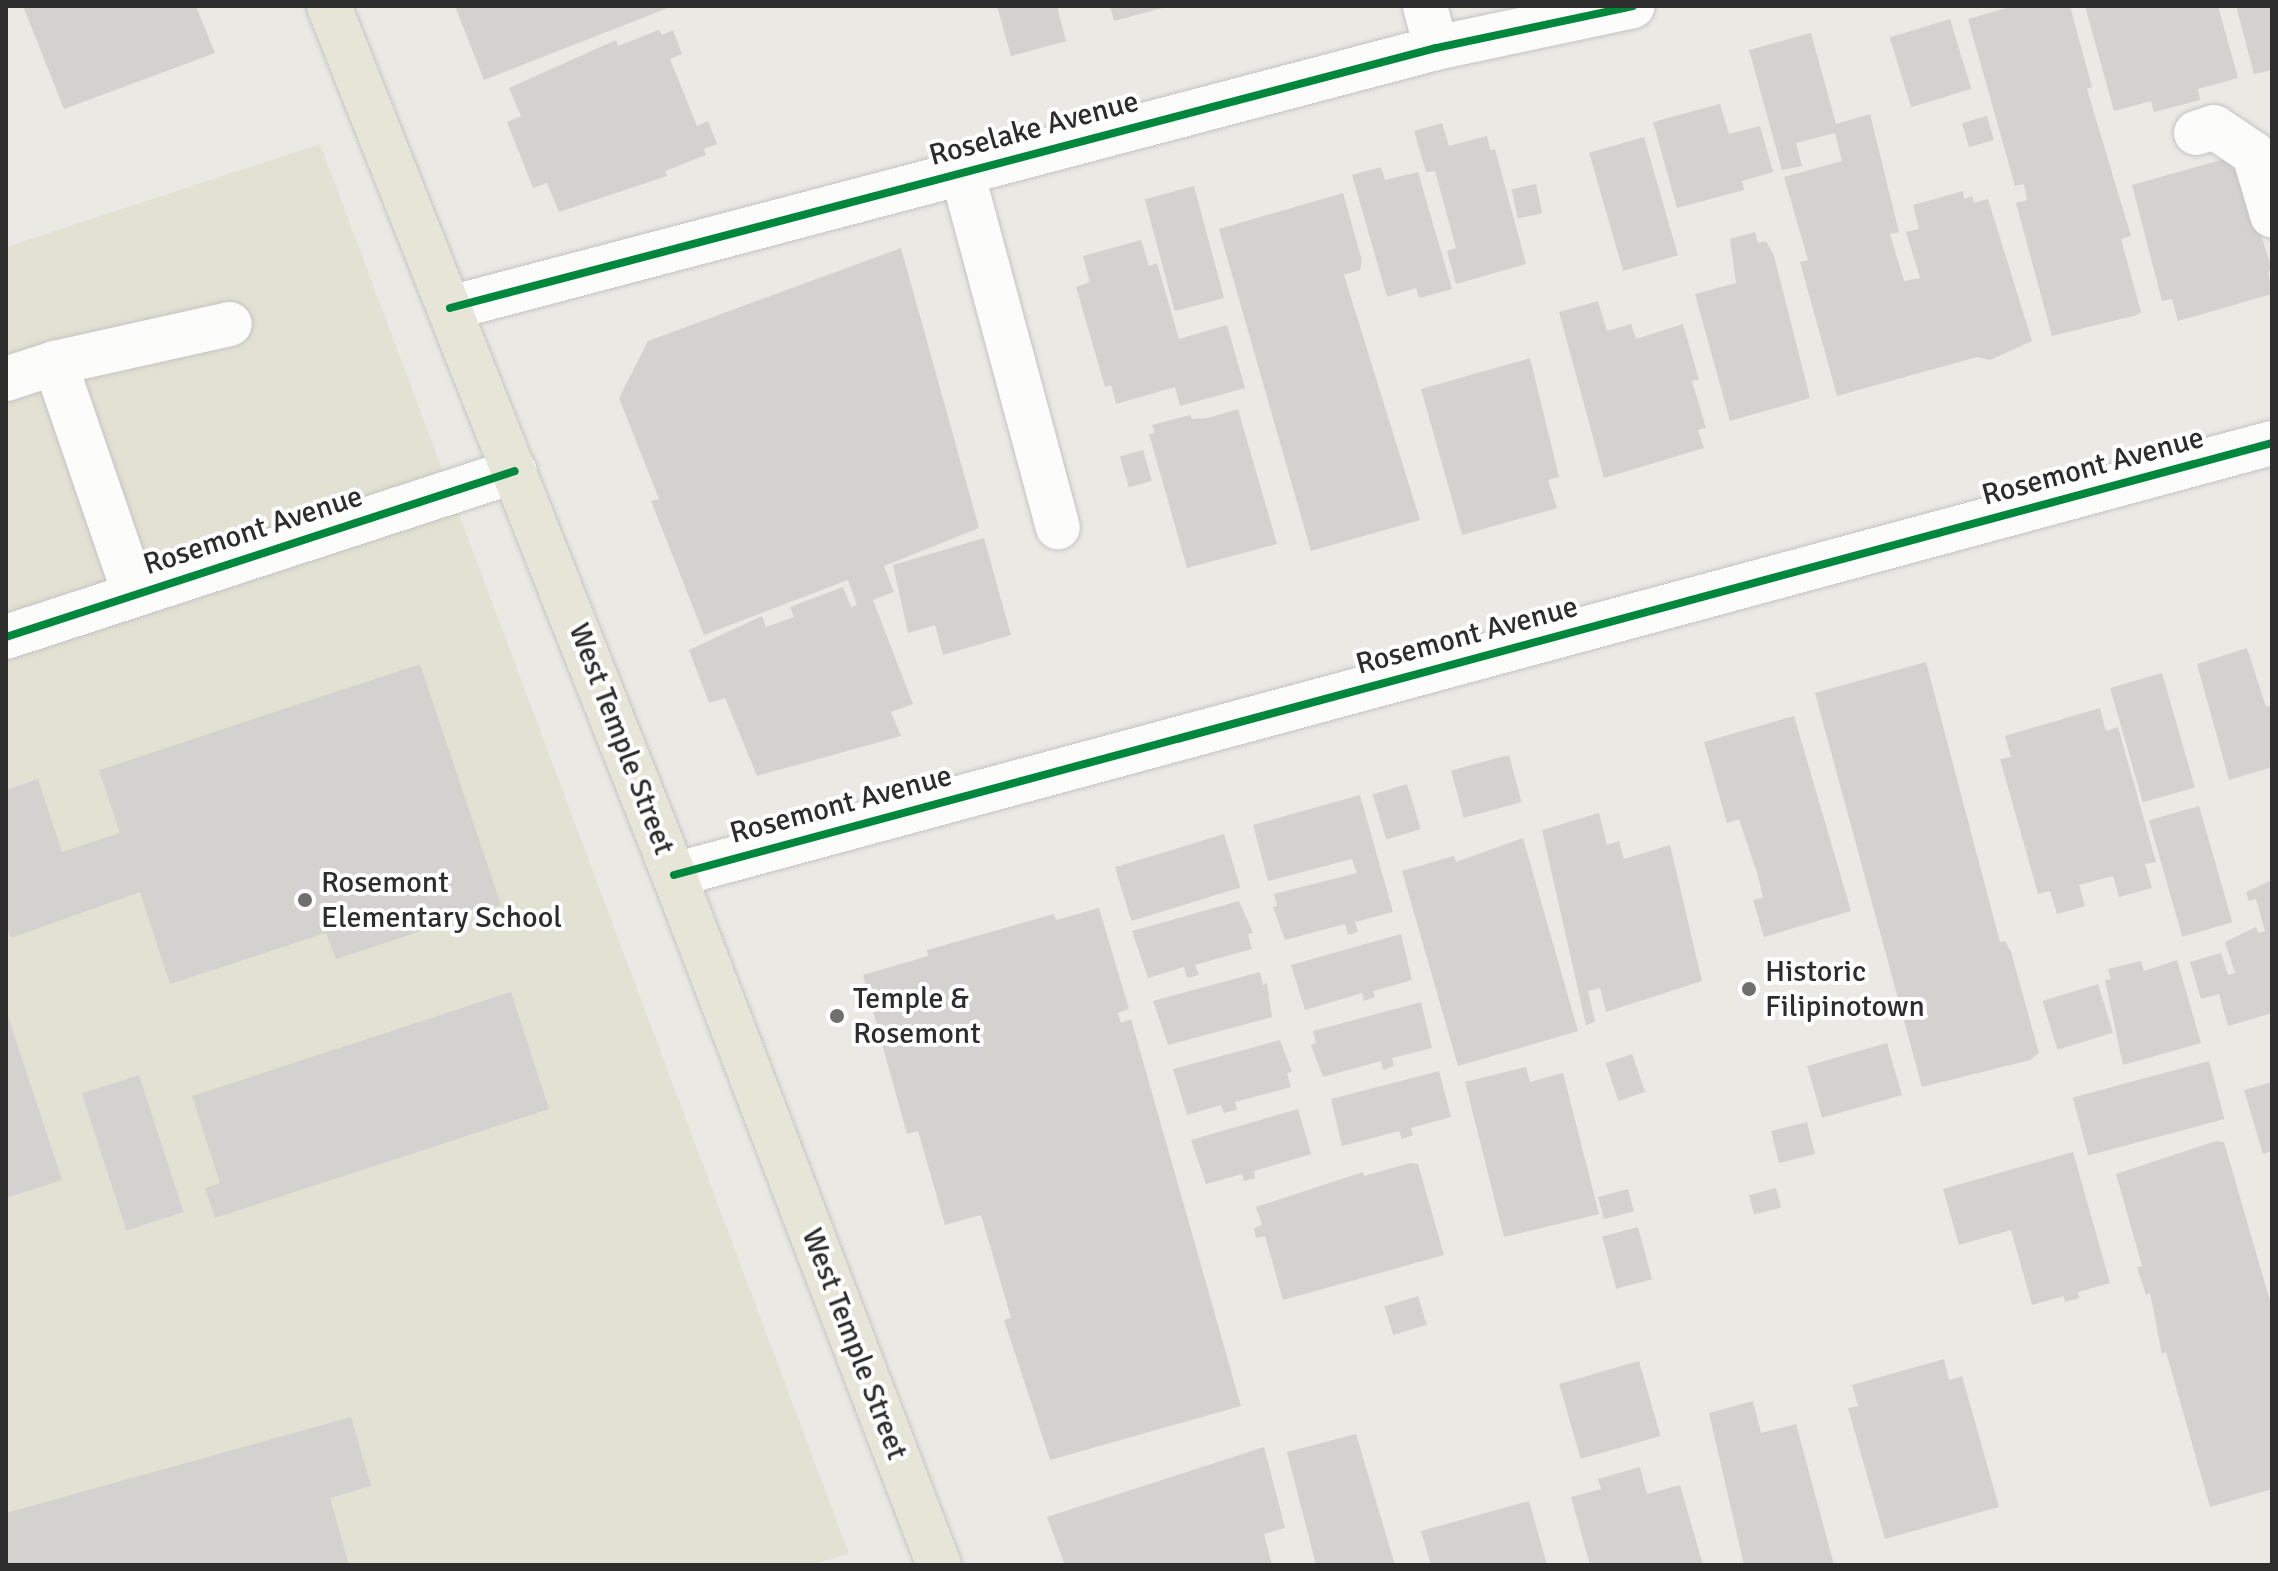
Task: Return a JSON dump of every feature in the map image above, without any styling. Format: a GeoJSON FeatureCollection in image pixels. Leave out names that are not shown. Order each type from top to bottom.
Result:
{"type":"FeatureCollection","features":[{"type":"Feature","properties":{"kind":"main road","name":"West Temple Street"},"geometry":{"type":"LineString","coordinates":[[329,6],[674,875],[939,1565]]}},
{"type":"Feature","properties":{"kind":"street"},"geometry":{"type":"LineString","coordinates":[[1425,6],[1436,48]]}},
{"type":"Feature","properties":{"kind":"street","name":"Roselake Avenue"},"geometry":{"type":"LineString","coordinates":[[450,308],[1436,48],[1633,6]]}},
{"type":"Feature","properties":{"kind":"street"},"geometry":{"type":"LineString","coordinates":[[2196,133],[2214,127],[2254,154],[2272,215]]}},
{"type":"Feature","properties":{"kind":"street"},"geometry":{"type":"LineString","coordinates":[[962,172],[1058,527]]}},
{"type":"Feature","properties":{"kind":"street"},"geometry":{"type":"LineString","coordinates":[[6,379],[55,363],[230,324]]}},
{"type":"Feature","properties":{"kind":"street"},"geometry":{"type":"LineString","coordinates":[[55,363],[135,595]]}},
{"type":"Feature","properties":{"kind":"street","name":"Rosemont Avenue"},"geometry":{"type":"LineString","coordinates":[[674,875],[2272,443]]}},
{"type":"Feature","properties":{"kind":"street","name":"Rosemont Avenue"},"geometry":{"type":"LineString","coordinates":[[6,637],[515,471]]}},
{"type":"Feature","properties":{"kind":"shaded area","name":"Rosemont Elementary School"},"geometry":{"type":"Polygon","coordinates":[[[320,144],[849,1554],[809,1565],[6,1565],[6,247],[320,144]]]}},
{"type":"Feature","properties":{"kind":"building"},"geometry":{"type":"Polygon","coordinates":[[[23,6],[196,6],[215,53],[64,109],[23,6]]]}},
{"type":"Feature","properties":{"kind":"building"},"geometry":{"type":"Polygon","coordinates":[[[455,6],[673,6],[484,80],[455,6]]]}},
{"type":"Feature","properties":{"kind":"building"},"geometry":{"type":"Polygon","coordinates":[[[997,6],[1057,6],[1066,41],[1011,56],[997,6]]]}},
{"type":"Feature","properties":{"kind":"building"},"geometry":{"type":"Polygon","coordinates":[[[1110,6],[1166,6],[1166,7],[1114,21],[1110,6]]]}},
{"type":"Feature","properties":{"kind":"building"},"geometry":{"type":"Polygon","coordinates":[[[2014,6],[2070,6],[2092,87],[2087,89],[2131,236],[2121,239],[2141,312],[2137,315],[2052,336],[2016,203],[2027,200],[2024,184],[2015,186],[1968,19],[2014,6]]]}},
{"type":"Feature","properties":{"kind":"building"},"geometry":{"type":"Polygon","coordinates":[[[2085,6],[2218,6],[2238,78],[2198,89],[2200,100],[2154,112],[2151,101],[2114,111],[2085,6]]]}},
{"type":"Feature","properties":{"kind":"building"},"geometry":{"type":"Polygon","coordinates":[[[2236,6],[2272,6],[2272,70],[2254,74],[2236,6]]]}},
{"type":"Feature","properties":{"kind":"building"},"geometry":{"type":"Polygon","coordinates":[[[1950,19],[1971,89],[1911,107],[1890,37],[1950,19]]]}},
{"type":"Feature","properties":{"kind":"building"},"geometry":{"type":"Polygon","coordinates":[[[659,30],[662,35],[673,30],[682,54],[670,59],[697,126],[708,121],[717,144],[704,149],[706,155],[665,171],[667,176],[559,212],[547,183],[533,188],[507,122],[521,116],[509,88],[616,40],[618,46],[659,30]]]}},
{"type":"Feature","properties":{"kind":"building"},"geometry":{"type":"Polygon","coordinates":[[[1811,33],[1836,124],[1870,114],[1899,232],[1890,234],[1904,281],[1920,278],[1906,232],[1919,229],[1913,205],[1963,191],[1964,199],[1972,196],[1974,203],[1988,199],[2032,341],[1990,360],[1977,357],[1837,396],[1800,262],[1808,260],[1784,177],[1842,161],[1835,133],[1796,143],[1802,166],[1782,170],[1749,50],[1811,33]]]}},
{"type":"Feature","properties":{"kind":"building"},"geometry":{"type":"Polygon","coordinates":[[[1720,104],[1729,134],[1760,126],[1773,172],[1742,181],[1744,190],[1677,208],[1653,122],[1720,104]]]}},
{"type":"Feature","properties":{"kind":"building"},"geometry":{"type":"Polygon","coordinates":[[[1987,116],[1994,140],[1969,147],[1962,123],[1987,116]]]}},
{"type":"Feature","properties":{"kind":"building"},"geometry":{"type":"Polygon","coordinates":[[[1442,123],[1449,146],[1487,136],[1490,150],[1495,149],[1526,264],[1456,284],[1447,251],[1456,248],[1435,171],[1426,172],[1414,131],[1442,123]]]}},
{"type":"Feature","properties":{"kind":"building"},"geometry":{"type":"Polygon","coordinates":[[[1644,137],[1678,255],[1623,271],[1589,153],[1644,137]]]}},
{"type":"Feature","properties":{"kind":"building"},"geometry":{"type":"Polygon","coordinates":[[[2235,156],[2272,269],[2268,272],[2272,294],[2178,321],[2172,299],[2162,301],[2132,185],[2235,156]]]}},
{"type":"Feature","properties":{"kind":"building"},"geometry":{"type":"Polygon","coordinates":[[[1381,167],[1385,180],[1418,172],[1452,289],[1419,298],[1416,288],[1387,297],[1352,175],[1381,167]]]}},
{"type":"Feature","properties":{"kind":"building"},"geometry":{"type":"Polygon","coordinates":[[[1536,184],[1542,213],[1518,219],[1512,189],[1536,184]]]}},
{"type":"Feature","properties":{"kind":"building"},"geometry":{"type":"Polygon","coordinates":[[[1194,186],[1224,298],[1175,311],[1145,199],[1194,186]]]}},
{"type":"Feature","properties":{"kind":"building"},"geometry":{"type":"Polygon","coordinates":[[[1343,193],[1362,261],[1360,270],[1344,275],[1420,520],[1311,551],[1219,229],[1343,193]]]}},
{"type":"Feature","properties":{"kind":"building"},"geometry":{"type":"Polygon","coordinates":[[[1755,232],[1758,243],[1766,241],[1774,256],[1810,398],[1730,421],[1695,294],[1736,283],[1730,239],[1755,232]]]}},
{"type":"Feature","properties":{"kind":"building"},"geometry":{"type":"Polygon","coordinates":[[[1141,240],[1149,266],[1157,263],[1179,339],[1227,325],[1245,388],[1180,406],[1175,387],[1116,404],[1111,385],[1105,387],[1076,287],[1090,282],[1083,256],[1141,240]]]}},
{"type":"Feature","properties":{"kind":"building"},"geometry":{"type":"Polygon","coordinates":[[[901,248],[979,528],[884,566],[894,592],[873,600],[913,704],[891,712],[901,736],[757,776],[725,698],[709,703],[689,650],[762,616],[766,627],[794,617],[790,607],[843,587],[851,607],[857,605],[848,580],[704,635],[651,501],[659,499],[619,398],[648,341],[901,248]]]}},
{"type":"Feature","properties":{"kind":"building"},"geometry":{"type":"Polygon","coordinates":[[[1598,301],[1607,331],[1631,324],[1636,339],[1683,324],[1699,380],[1692,381],[1706,428],[1698,430],[1704,448],[1604,478],[1559,312],[1598,301]]]}},
{"type":"Feature","properties":{"kind":"building"},"geometry":{"type":"Polygon","coordinates":[[[1530,358],[1559,477],[1548,480],[1557,508],[1462,535],[1421,389],[1530,358]]]}},
{"type":"Feature","properties":{"kind":"building"},"geometry":{"type":"Polygon","coordinates":[[[1238,409],[1277,544],[1187,568],[1149,434],[1155,433],[1152,425],[1190,415],[1192,419],[1208,418],[1238,409]]]}},
{"type":"Feature","properties":{"kind":"building"},"geometry":{"type":"Polygon","coordinates":[[[1143,450],[1152,481],[1129,487],[1120,457],[1143,450]]]}},
{"type":"Feature","properties":{"kind":"building"},"geometry":{"type":"Polygon","coordinates":[[[984,538],[1011,635],[943,655],[935,625],[908,633],[893,565],[984,538]]]}},
{"type":"Feature","properties":{"kind":"building"},"geometry":{"type":"Polygon","coordinates":[[[2247,648],[2266,707],[2272,705],[2272,767],[2229,780],[2197,664],[2247,648]]]}},
{"type":"Feature","properties":{"kind":"building"},"geometry":{"type":"Polygon","coordinates":[[[1926,662],[2000,942],[2005,941],[2011,952],[2039,1053],[2030,1060],[1922,1087],[1815,693],[1926,662]]]}},
{"type":"Feature","properties":{"kind":"building"},"geometry":{"type":"Polygon","coordinates":[[[420,664],[501,905],[336,959],[326,933],[170,984],[140,892],[11,938],[6,924],[6,790],[38,779],[62,852],[120,833],[99,770],[420,664]]]}},
{"type":"Feature","properties":{"kind":"building"},"geometry":{"type":"Polygon","coordinates":[[[2162,673],[2195,787],[2143,802],[2110,688],[2162,673]]]}},
{"type":"Feature","properties":{"kind":"building"},"geometry":{"type":"Polygon","coordinates":[[[2100,708],[2106,731],[2118,727],[2156,862],[2145,864],[2152,888],[2119,897],[2113,876],[2079,885],[2085,906],[2057,914],[2050,891],[2038,894],[2000,759],[2011,757],[2005,736],[2100,708]]]}},
{"type":"Feature","properties":{"kind":"building"},"geometry":{"type":"Polygon","coordinates":[[[1794,716],[1851,911],[1764,937],[1753,900],[1763,898],[1758,876],[1739,819],[1727,823],[1704,742],[1794,716]]]}},
{"type":"Feature","properties":{"kind":"building"},"geometry":{"type":"Polygon","coordinates":[[[1509,755],[1522,802],[1464,818],[1451,771],[1509,755]]]}},
{"type":"Feature","properties":{"kind":"building"},"geometry":{"type":"Polygon","coordinates":[[[1407,784],[1421,829],[1386,839],[1373,795],[1407,784]]]}},
{"type":"Feature","properties":{"kind":"building"},"geometry":{"type":"Polygon","coordinates":[[[1360,795],[1393,912],[1355,922],[1358,932],[1348,935],[1345,924],[1285,940],[1273,907],[1277,906],[1274,894],[1357,873],[1352,859],[1268,881],[1253,825],[1360,795]]]}},
{"type":"Feature","properties":{"kind":"building"},"geometry":{"type":"Polygon","coordinates":[[[2199,806],[2232,922],[2182,937],[2149,820],[2199,806]]]}},
{"type":"Feature","properties":{"kind":"building"},"geometry":{"type":"Polygon","coordinates":[[[1599,813],[1607,845],[1619,841],[1624,859],[1670,845],[1702,981],[1606,1012],[1600,988],[1588,991],[1595,1022],[1586,1025],[1542,830],[1599,813]]]}},
{"type":"Feature","properties":{"kind":"building"},"geometry":{"type":"Polygon","coordinates":[[[1224,834],[1240,888],[1131,921],[1115,867],[1224,834]]]}},
{"type":"Feature","properties":{"kind":"building"},"geometry":{"type":"Polygon","coordinates":[[[1523,838],[1578,1031],[1458,1066],[1402,871],[1454,856],[1456,862],[1523,838]]]}},
{"type":"Feature","properties":{"kind":"building"},"geometry":{"type":"Polygon","coordinates":[[[2272,880],[2272,1013],[2228,1026],[2219,994],[2201,999],[2190,962],[2221,953],[2228,975],[2235,973],[2225,942],[2256,927],[2258,933],[2265,931],[2256,899],[2249,901],[2246,892],[2272,880]]]}},
{"type":"Feature","properties":{"kind":"building"},"geometry":{"type":"Polygon","coordinates":[[[1239,901],[1253,933],[1248,934],[1252,949],[1195,965],[1199,975],[1187,978],[1184,967],[1148,978],[1132,931],[1239,901]]]}},
{"type":"Feature","properties":{"kind":"building"},"geometry":{"type":"Polygon","coordinates":[[[1099,908],[1129,1009],[1118,1013],[1121,1023],[1131,1019],[1241,1406],[1050,1460],[1004,1320],[1011,1318],[981,1215],[945,1225],[918,1131],[907,1134],[863,975],[928,956],[927,950],[1054,914],[1056,920],[1099,908]]]}},
{"type":"Feature","properties":{"kind":"building"},"geometry":{"type":"Polygon","coordinates":[[[1401,934],[1412,980],[1373,991],[1375,997],[1364,1001],[1362,993],[1305,1010],[1291,965],[1401,934]]]}},
{"type":"Feature","properties":{"kind":"building"},"geometry":{"type":"Polygon","coordinates":[[[2177,960],[2201,1043],[2123,1065],[2105,980],[2111,979],[2108,969],[2141,961],[2144,971],[2177,960]]]}},
{"type":"Feature","properties":{"kind":"building"},"geometry":{"type":"Polygon","coordinates":[[[1260,972],[1263,985],[1267,983],[1272,1017],[1168,1045],[1153,1001],[1260,972]]]}},
{"type":"Feature","properties":{"kind":"building"},"geometry":{"type":"Polygon","coordinates":[[[2098,984],[2113,1033],[2057,1050],[2043,1001],[2098,984]]]}},
{"type":"Feature","properties":{"kind":"building"},"geometry":{"type":"Polygon","coordinates":[[[511,992],[549,1109],[215,1218],[205,1188],[220,1183],[192,1096],[511,992]]]}},
{"type":"Feature","properties":{"kind":"building"},"geometry":{"type":"Polygon","coordinates":[[[1421,1002],[1432,1048],[1392,1058],[1394,1066],[1383,1070],[1381,1061],[1323,1077],[1311,1045],[1316,1043],[1313,1031],[1421,1002]]]}},
{"type":"Feature","properties":{"kind":"building"},"geometry":{"type":"Polygon","coordinates":[[[6,1014],[62,1180],[6,1198],[6,1014]]]}},
{"type":"Feature","properties":{"kind":"building"},"geometry":{"type":"Polygon","coordinates":[[[1280,1040],[1292,1072],[1287,1073],[1291,1087],[1235,1102],[1237,1110],[1224,1113],[1221,1105],[1187,1115],[1173,1069],[1280,1040]]]}},
{"type":"Feature","properties":{"kind":"building"},"geometry":{"type":"Polygon","coordinates":[[[1887,1043],[1902,1095],[1822,1118],[1807,1066],[1887,1043]]]}},
{"type":"Feature","properties":{"kind":"building"},"geometry":{"type":"Polygon","coordinates":[[[1632,1054],[1645,1092],[1619,1101],[1606,1063],[1632,1054]]]}},
{"type":"Feature","properties":{"kind":"building"},"geometry":{"type":"Polygon","coordinates":[[[2209,1061],[2225,1119],[2088,1155],[2073,1097],[2209,1061]]]}},
{"type":"Feature","properties":{"kind":"building"},"geometry":{"type":"Polygon","coordinates":[[[1526,1067],[1530,1082],[1563,1073],[1599,1214],[1504,1237],[1465,1082],[1526,1067]]]}},
{"type":"Feature","properties":{"kind":"building"},"geometry":{"type":"Polygon","coordinates":[[[1439,1071],[1451,1117],[1411,1128],[1413,1135],[1402,1139],[1399,1131],[1342,1146],[1331,1099],[1439,1071]]]}},
{"type":"Feature","properties":{"kind":"building"},"geometry":{"type":"Polygon","coordinates":[[[139,1075],[183,1212],[126,1230],[82,1094],[139,1075]]]}},
{"type":"Feature","properties":{"kind":"building"},"geometry":{"type":"Polygon","coordinates":[[[2272,1082],[2272,1151],[2263,1154],[2244,1090],[2272,1082]]]}},
{"type":"Feature","properties":{"kind":"building"},"geometry":{"type":"Polygon","coordinates":[[[1298,1109],[1311,1154],[1254,1171],[1255,1178],[1244,1181],[1242,1174],[1206,1184],[1191,1140],[1298,1109]]]}},
{"type":"Feature","properties":{"kind":"building"},"geometry":{"type":"Polygon","coordinates":[[[1807,1122],[1815,1154],[1779,1163],[1771,1131],[1807,1122]]]}},
{"type":"Feature","properties":{"kind":"building"},"geometry":{"type":"Polygon","coordinates":[[[2216,1141],[2224,1142],[2272,1308],[2272,1489],[2210,1507],[2166,1352],[2162,1354],[2150,1293],[2146,1295],[2137,1267],[2142,1266],[2116,1174],[2216,1141]]]}},
{"type":"Feature","properties":{"kind":"building"},"geometry":{"type":"Polygon","coordinates":[[[2073,1152],[2110,1283],[2078,1292],[2079,1298],[2065,1302],[2064,1296],[2032,1305],[2011,1230],[1959,1245],[1943,1189],[2073,1152]]]}},
{"type":"Feature","properties":{"kind":"building"},"geometry":{"type":"Polygon","coordinates":[[[1410,1163],[1418,1164],[1444,1255],[1283,1300],[1265,1236],[1256,1238],[1254,1228],[1262,1225],[1256,1207],[1363,1172],[1364,1176],[1410,1163]]]}},
{"type":"Feature","properties":{"kind":"building"},"geometry":{"type":"Polygon","coordinates":[[[1776,1188],[1781,1207],[1754,1215],[1749,1195],[1776,1188]]]}},
{"type":"Feature","properties":{"kind":"building"},"geometry":{"type":"Polygon","coordinates":[[[1628,1189],[1634,1211],[1604,1219],[1598,1197],[1628,1189]]]}},
{"type":"Feature","properties":{"kind":"building"},"geometry":{"type":"Polygon","coordinates":[[[1638,1227],[1652,1279],[1616,1289],[1602,1237],[1638,1227]]]}},
{"type":"Feature","properties":{"kind":"building"},"geometry":{"type":"Polygon","coordinates":[[[1418,1296],[1427,1325],[1393,1335],[1385,1306],[1418,1296]]]}},
{"type":"Feature","properties":{"kind":"building"},"geometry":{"type":"Polygon","coordinates":[[[1944,1359],[1949,1380],[1962,1376],[1999,1507],[1885,1539],[1848,1408],[1858,1406],[1852,1385],[1944,1359]]]}},
{"type":"Feature","properties":{"kind":"building"},"geometry":{"type":"Polygon","coordinates":[[[1639,1361],[1660,1436],[1581,1459],[1559,1384],[1639,1361]]]}},
{"type":"Feature","properties":{"kind":"building"},"geometry":{"type":"Polygon","coordinates":[[[1753,1401],[1761,1433],[1796,1424],[1834,1565],[1744,1565],[1709,1413],[1753,1401]]]}},
{"type":"Feature","properties":{"kind":"building"},"geometry":{"type":"Polygon","coordinates":[[[351,1417],[371,1486],[330,1498],[349,1565],[6,1565],[6,1513],[351,1417]]]}},
{"type":"Feature","properties":{"kind":"building"},"geometry":{"type":"Polygon","coordinates":[[[1356,1434],[1395,1565],[1316,1565],[1287,1452],[1356,1434]]]}},
{"type":"Feature","properties":{"kind":"building"},"geometry":{"type":"Polygon","coordinates":[[[1264,1447],[1285,1528],[1264,1534],[1272,1565],[1065,1565],[1047,1517],[1264,1447]]]}},
{"type":"Feature","properties":{"kind":"building"},"geometry":{"type":"Polygon","coordinates":[[[1640,1467],[1647,1494],[1680,1485],[1703,1565],[1590,1565],[1571,1497],[1601,1489],[1598,1479],[1640,1467]]]}},
{"type":"Feature","properties":{"kind":"building"},"geometry":{"type":"Polygon","coordinates":[[[1529,1501],[1547,1565],[1431,1565],[1421,1531],[1529,1501]]]}},
{"type":"Feature","properties":{"kind":"cycle path"},"geometry":{"type":"LineString","coordinates":[[450,308],[1436,48],[1633,6]]}},
{"type":"Feature","properties":{"kind":"cycle path"},"geometry":{"type":"LineString","coordinates":[[674,875],[2272,443]]}},
{"type":"Feature","properties":{"kind":"cycle path"},"geometry":{"type":"LineString","coordinates":[[6,637],[515,471]]}},
{"type":"Feature","properties":{"kind":"place","name":"Rosemont Elementary School"},"geometry":{"type":"Point","coordinates":[305,900]}},
{"type":"Feature","properties":{"kind":"place","name":"Historic Filipinotown"},"geometry":{"type":"Point","coordinates":[1749,989]}},
{"type":"Feature","properties":{"kind":"place","name":"Temple & Rosemont"},"geometry":{"type":"Point","coordinates":[837,1016]}}]}
